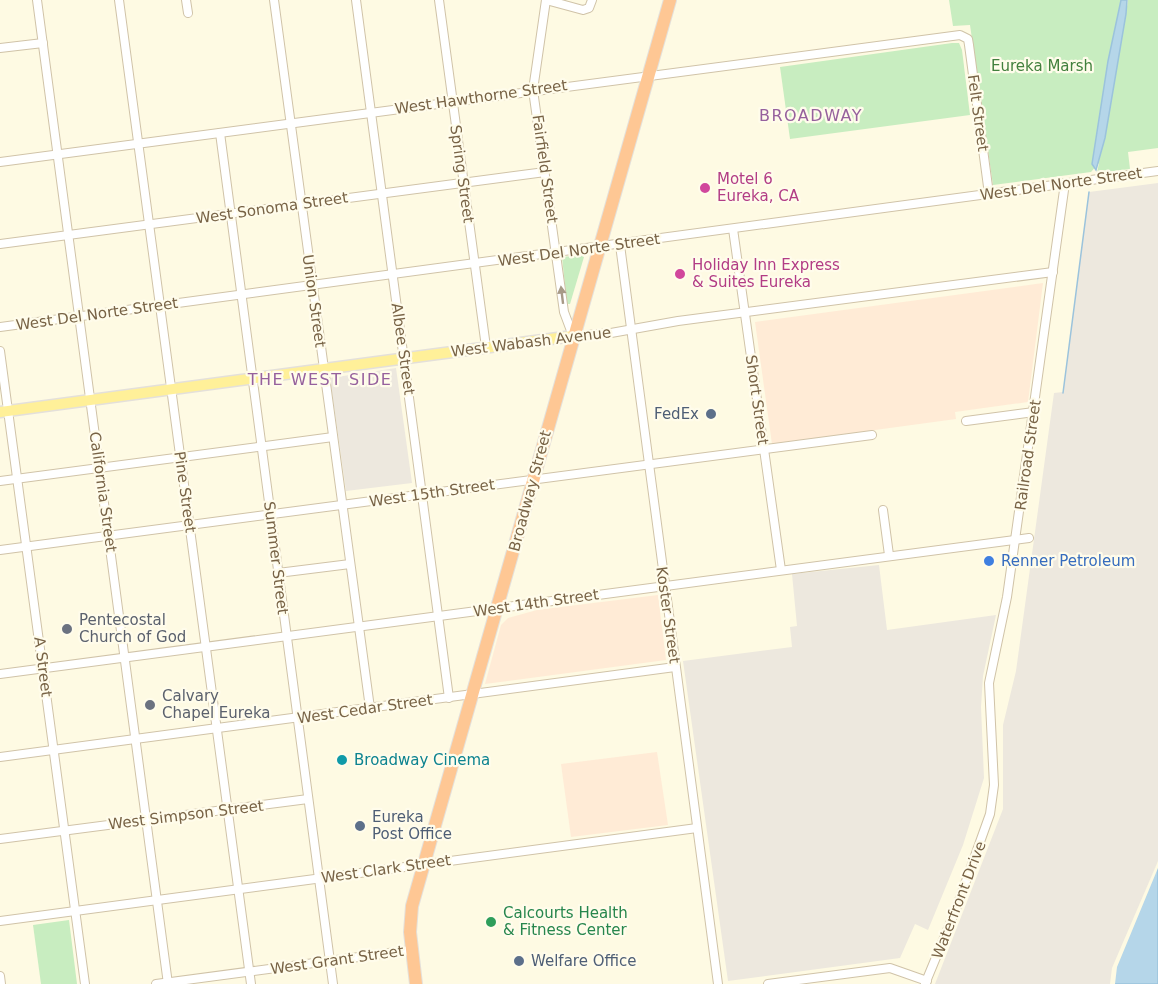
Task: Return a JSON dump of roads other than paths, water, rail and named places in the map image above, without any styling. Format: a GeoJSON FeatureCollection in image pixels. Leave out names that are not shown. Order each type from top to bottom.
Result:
{"type":"FeatureCollection","features":[{"type":"Feature","properties":{"kind":"highway","name":"Broadway Street"},"geometry":{"type":"LineString","coordinates":[[416,984],[411,950],[411,909],[670,0]]}},
{"type":"Feature","properties":{"kind":"main road","name":"West Wabash Avenue"},"geometry":{"type":"LineString","coordinates":[[4,411],[573,336]]}},
{"type":"Feature","properties":{"kind":"street","name":"California Street"},"geometry":{"type":"LineString","coordinates":[[37,0],[168,983]]}},
{"type":"Feature","properties":{"kind":"street","name":"Pine Street"},"geometry":{"type":"LineString","coordinates":[[119,0],[251,984]]}},
{"type":"Feature","properties":{"kind":"street"},"geometry":{"type":"LineString","coordinates":[[186,0],[188,13]]}},
{"type":"Feature","properties":{"kind":"street","name":"Union Street"},"geometry":{"type":"LineString","coordinates":[[274,0],[370,708]]}},
{"type":"Feature","properties":{"kind":"street","name":"Albee Street"},"geometry":{"type":"LineString","coordinates":[[356,0],[449,698]]}},
{"type":"Feature","properties":{"kind":"street","name":"Spring Street"},"geometry":{"type":"LineString","coordinates":[[439,0],[486,347]]}},
{"type":"Feature","properties":{"kind":"street"},"geometry":{"type":"LineString","coordinates":[[546,0],[583,10],[589,8],[592,0]]}},
{"type":"Feature","properties":{"kind":"street","name":"Fairfield Street"},"geometry":{"type":"LineString","coordinates":[[546,0],[533,90],[564,312],[573,336]]}},
{"type":"Feature","properties":{"kind":"street","name":"West Hawthorne Street"},"geometry":{"type":"LineString","coordinates":[[0,162],[533,90],[963,36]]}},
{"type":"Feature","properties":{"kind":"street","name":"Felt Street"},"geometry":{"type":"LineString","coordinates":[[963,36],[968,39],[969,45],[989,194]]}},
{"type":"Feature","properties":{"kind":"street"},"geometry":{"type":"LineString","coordinates":[[0,48],[43,43]]}},
{"type":"Feature","properties":{"kind":"street","name":"Summer Street"},"geometry":{"type":"LineString","coordinates":[[220,133],[333,984]]}},
{"type":"Feature","properties":{"kind":"street","name":"West Del Norte Street"},"geometry":{"type":"LineString","coordinates":[[0,327],[1158,171]]}},
{"type":"Feature","properties":{"kind":"street","name":"West Sonoma Street"},"geometry":{"type":"LineString","coordinates":[[0,244],[545,172]]}},
{"type":"Feature","properties":{"kind":"street","name":"Railroad Street"},"geometry":{"type":"LineString","coordinates":[[990,727],[989,683],[1004,619],[1065,183]]}},
{"type":"Feature","properties":{"kind":"street","name":"Short Street"},"geometry":{"type":"LineString","coordinates":[[733,229],[780,570]]}},
{"type":"Feature","properties":{"kind":"street","name":"Koster Street"},"geometry":{"type":"LineString","coordinates":[[620,245],[718,984]]}},
{"type":"Feature","properties":{"kind":"street","name":"West Wabash Avenue"},"geometry":{"type":"LineString","coordinates":[[573,336],[1053,272]]}},
{"type":"Feature","properties":{"kind":"street","name":"A Street"},"geometry":{"type":"LineString","coordinates":[[0,351],[4,411],[18,478],[28,547],[85,984]]}},
{"type":"Feature","properties":{"kind":"street"},"geometry":{"type":"LineString","coordinates":[[966,422],[1034,412]]}},
{"type":"Feature","properties":{"kind":"street","name":"West 15th Street"},"geometry":{"type":"LineString","coordinates":[[0,550],[872,435]]}},
{"type":"Feature","properties":{"kind":"street"},"geometry":{"type":"LineString","coordinates":[[0,481],[333,437]]}},
{"type":"Feature","properties":{"kind":"street"},"geometry":{"type":"LineString","coordinates":[[883,510],[889,555]]}},
{"type":"Feature","properties":{"kind":"street","name":"West 14th Street"},"geometry":{"type":"LineString","coordinates":[[0,674],[1029,538]]}},
{"type":"Feature","properties":{"kind":"street"},"geometry":{"type":"LineString","coordinates":[[278,573],[350,564]]}},
{"type":"Feature","properties":{"kind":"street","name":"West Cedar Street"},"geometry":{"type":"LineString","coordinates":[[0,757],[675,667]]}},
{"type":"Feature","properties":{"kind":"street","name":"Waterfront Drive"},"geometry":{"type":"LineString","coordinates":[[926,983],[982,843],[990,814],[994,785],[990,727]]}},
{"type":"Feature","properties":{"kind":"street","name":"West Simpson Street"},"geometry":{"type":"LineString","coordinates":[[0,839],[308,799]]}},
{"type":"Feature","properties":{"kind":"street","name":"West Clark Street"},"geometry":{"type":"LineString","coordinates":[[0,921],[697,828]]}},
{"type":"Feature","properties":{"kind":"street","name":"West Grant Street"},"geometry":{"type":"LineString","coordinates":[[156,984],[411,950]]}},
{"type":"Feature","properties":{"kind":"street"},"geometry":{"type":"LineString","coordinates":[[768,984],[890,968],[926,983]]}},
{"type":"Feature","properties":{"kind":"street"},"geometry":{"type":"LineString","coordinates":[[0,976],[1,984]]}},
{"type":"Feature","properties":{"kind":"water"},"geometry":{"type":"Polygon","coordinates":[[[1121,0],[1127,0],[1126,14],[1105,138],[1096,170],[1092,164],[1108,61],[1121,0]]]}},
{"type":"Feature","properties":{"kind":"water"},"geometry":{"type":"Polygon","coordinates":[[[1158,864],[1158,984],[1113,984],[1113,971],[1158,864]]]}},
{"type":"Feature","properties":{"kind":"waterway"},"geometry":{"type":"LineString","coordinates":[[1063,393],[1089,192]]}},
{"type":"Feature","properties":{"kind":"place","name":"Motel 6 Eureka, CA"},"geometry":{"type":"Point","coordinates":[705,188]}},
{"type":"Feature","properties":{"kind":"place","name":"Holiday Inn Express & Suites Eureka"},"geometry":{"type":"Point","coordinates":[680,274]}},
{"type":"Feature","properties":{"kind":"place","name":"FedEx"},"geometry":{"type":"Point","coordinates":[711,414]}},
{"type":"Feature","properties":{"kind":"place","name":"Renner Petroleum"},"geometry":{"type":"Point","coordinates":[989,561]}},
{"type":"Feature","properties":{"kind":"place","name":"Pentecostal Church of God"},"geometry":{"type":"Point","coordinates":[67,629]}},
{"type":"Feature","properties":{"kind":"place","name":"Calvary Chapel Eureka"},"geometry":{"type":"Point","coordinates":[150,705]}},
{"type":"Feature","properties":{"kind":"place","name":"Broadway Cinema"},"geometry":{"type":"Point","coordinates":[342,760]}},
{"type":"Feature","properties":{"kind":"place","name":"Eureka Post Office"},"geometry":{"type":"Point","coordinates":[360,826]}},
{"type":"Feature","properties":{"kind":"place","name":"Calcourts Health & Fitness Center"},"geometry":{"type":"Point","coordinates":[491,922]}},
{"type":"Feature","properties":{"kind":"place","name":"Welfare Office"},"geometry":{"type":"Point","coordinates":[519,961]}},
{"type":"Feature","properties":{"kind":"district","name":"BROADWAY"},"geometry":{"type":"Point","coordinates":[811,115]}},
{"type":"Feature","properties":{"kind":"district","name":"THE WEST SIDE"},"geometry":{"type":"Point","coordinates":[320,379]}},
{"type":"Feature","properties":{"kind":"park label","name":"Eureka Marsh"},"geometry":{"type":"Point","coordinates":[1042,66]}}]}
